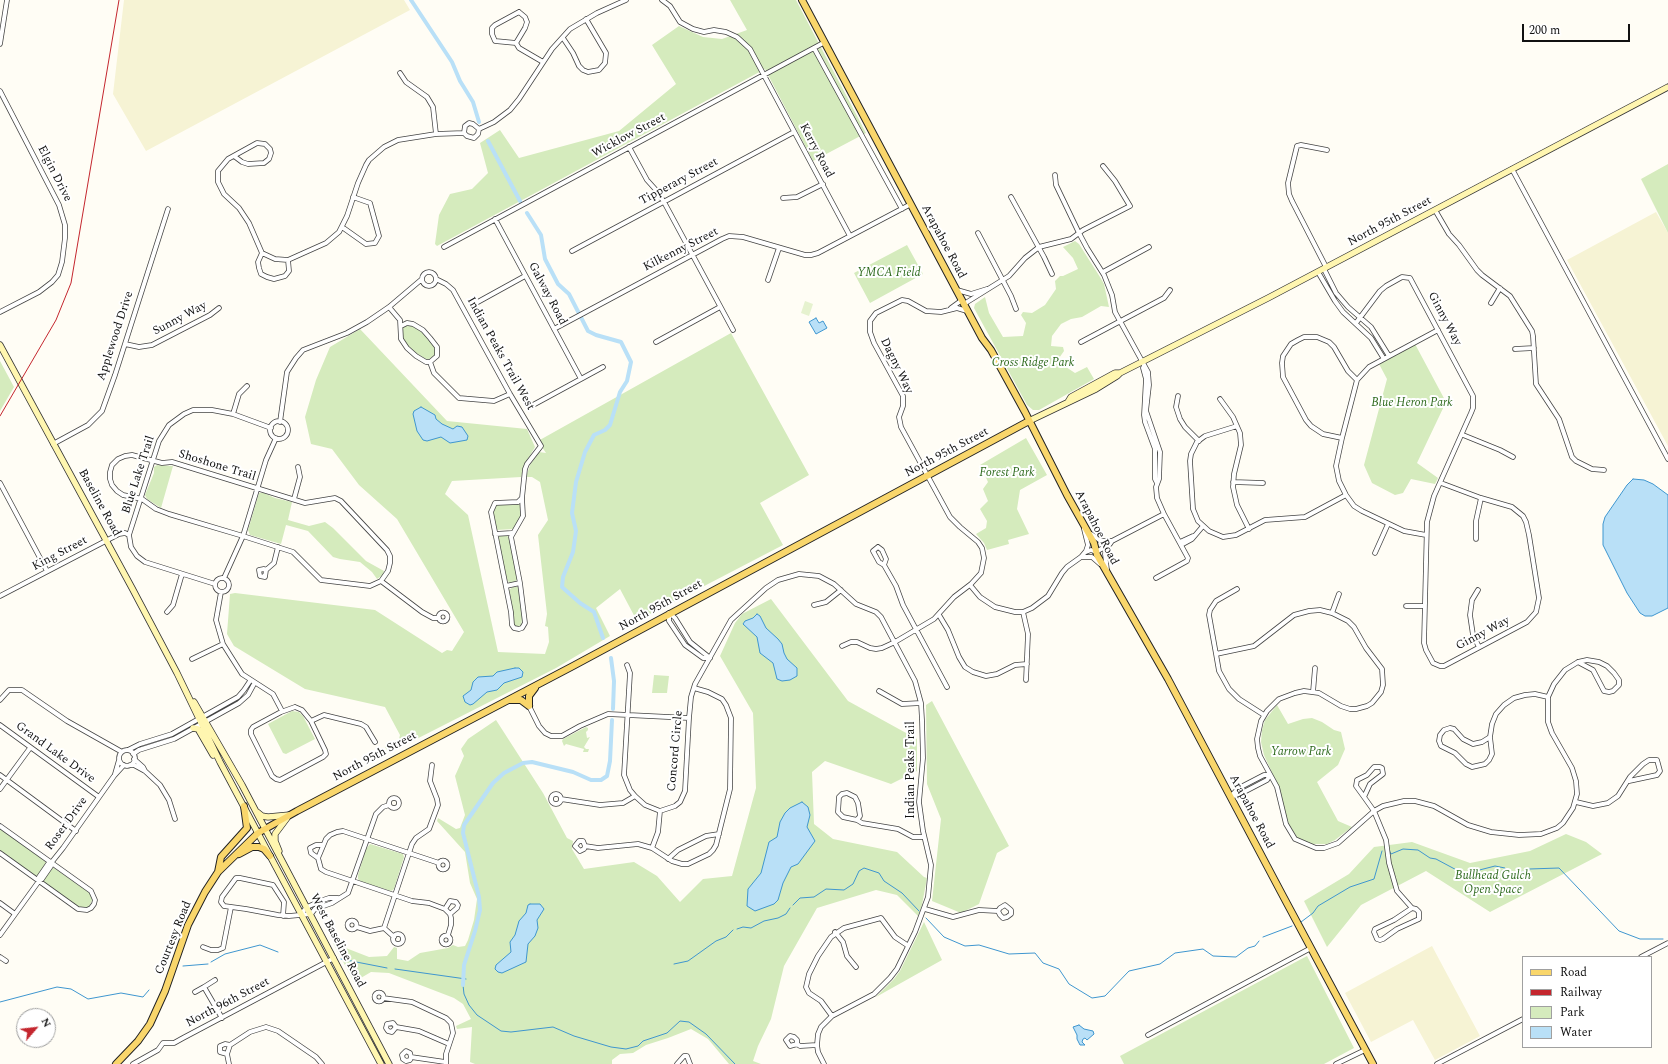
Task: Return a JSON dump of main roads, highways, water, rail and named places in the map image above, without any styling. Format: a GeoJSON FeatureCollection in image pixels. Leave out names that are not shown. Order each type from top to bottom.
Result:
{"type":"FeatureCollection","features":[{"type":"Feature","properties":{"kind":"main road","name":"Arapahoe Road"},"geometry":{"type":"LineString","coordinates":[[802,0],[967,311],[982,338],[991,350],[1030,421],[1083,525],[1094,543],[1096,552],[1107,573],[1168,679],[1373,1064]]}},
{"type":"Feature","properties":{"kind":"main road","name":"North 95th Street"},"geometry":{"type":"LineString","coordinates":[[265,830],[289,815],[537,685],[1030,421],[1068,402],[1074,401],[1117,376],[1120,372],[1142,364],[1668,87]]}},
{"type":"Feature","properties":{"kind":"main road","name":"Baseline Road"},"geometry":{"type":"LineString","coordinates":[[0,345],[107,541],[202,720],[254,808],[265,830]]}},
{"type":"Feature","properties":{"kind":"main road"},"geometry":{"type":"LineString","coordinates":[[508,700],[520,700],[529,706],[530,696],[537,685]]}},
{"type":"Feature","properties":{"kind":"main road","name":"Baseline Road"},"geometry":{"type":"LineString","coordinates":[[202,720],[220,762],[258,833]]}},
{"type":"Feature","properties":{"kind":"main road"},"geometry":{"type":"LineString","coordinates":[[193,728],[198,729],[213,754],[220,762]]}},
{"type":"Feature","properties":{"kind":"main road"},"geometry":{"type":"LineString","coordinates":[[218,872],[220,857],[247,828],[244,806]]}},
{"type":"Feature","properties":{"kind":"main road"},"geometry":{"type":"LineString","coordinates":[[254,808],[265,817],[289,815]]}},
{"type":"Feature","properties":{"kind":"main road"},"geometry":{"type":"LineString","coordinates":[[286,870],[275,837],[279,827],[289,815]]}},
{"type":"Feature","properties":{"kind":"main road","name":"Courtesy Road"},"geometry":{"type":"LineString","coordinates":[[116,1064],[138,1041],[150,1024],[165,991],[188,925],[205,892],[218,872],[258,833],[265,830]]}},
{"type":"Feature","properties":{"kind":"main road","name":"West Baseline Road"},"geometry":{"type":"LineString","coordinates":[[265,830],[311,914],[389,1064]]}},
{"type":"Feature","properties":{"kind":"main road","name":"West Baseline Road"},"geometry":{"type":"LineString","coordinates":[[258,833],[381,1064]]}},
{"type":"Feature","properties":{"kind":"main road"},"geometry":{"type":"LineString","coordinates":[[234,856],[252,847],[258,846],[264,849],[270,856]]}},
{"type":"Feature","properties":{"kind":"water"},"geometry":{"type":"Polygon","coordinates":[[[816,318],[819,323],[823,321],[827,328],[816,334],[809,322],[816,318]]]}},
{"type":"Feature","properties":{"kind":"water"},"geometry":{"type":"Polygon","coordinates":[[[421,407],[435,415],[436,419],[442,424],[453,429],[457,426],[462,427],[468,436],[467,440],[450,443],[441,437],[427,441],[423,440],[417,431],[413,414],[414,411],[421,407]]]}},
{"type":"Feature","properties":{"kind":"water"},"geometry":{"type":"Polygon","coordinates":[[[1633,479],[1644,480],[1653,484],[1668,495],[1668,608],[1652,616],[1645,616],[1640,613],[1627,593],[1603,545],[1603,524],[1605,517],[1627,485],[1633,479]]]}},
{"type":"Feature","properties":{"kind":"water"},"geometry":{"type":"Polygon","coordinates":[[[757,614],[760,616],[766,628],[782,644],[787,659],[797,668],[797,676],[790,680],[782,681],[777,679],[773,663],[760,653],[757,637],[743,624],[745,621],[753,618],[757,614]]]}},
{"type":"Feature","properties":{"kind":"water"},"geometry":{"type":"Polygon","coordinates":[[[519,668],[523,672],[522,677],[504,683],[497,690],[487,692],[473,704],[470,705],[465,702],[463,696],[471,690],[473,682],[478,677],[493,676],[497,672],[519,668]]]}},
{"type":"Feature","properties":{"kind":"water"},"geometry":{"type":"Polygon","coordinates":[[[802,802],[808,807],[810,815],[807,827],[815,841],[798,864],[791,867],[783,883],[778,900],[774,904],[755,911],[747,906],[748,889],[761,873],[769,842],[777,837],[780,822],[785,813],[790,808],[802,802]]]}},
{"type":"Feature","properties":{"kind":"water"},"geometry":{"type":"Polygon","coordinates":[[[540,904],[544,909],[537,920],[538,928],[535,936],[528,944],[526,962],[502,973],[498,972],[495,969],[496,965],[511,952],[510,942],[515,935],[519,921],[526,913],[528,905],[540,904]]]}},
{"type":"Feature","properties":{"kind":"water"},"geometry":{"type":"Polygon","coordinates":[[[1079,1025],[1084,1029],[1093,1031],[1094,1034],[1087,1040],[1085,1038],[1083,1039],[1082,1042],[1085,1045],[1080,1045],[1073,1027],[1079,1025]]]}},
{"type":"Feature","properties":{"kind":"waterway"},"geometry":{"type":"LineString","coordinates":[[411,0],[452,62],[460,81],[473,102],[479,122]]}},
{"type":"Feature","properties":{"kind":"waterway"},"geometry":{"type":"LineString","coordinates":[[488,141],[520,201]]}},
{"type":"Feature","properties":{"kind":"waterway"},"geometry":{"type":"LineString","coordinates":[[527,213],[541,235],[545,259],[558,284],[569,294],[588,331],[596,335],[621,342],[631,362],[627,381],[620,392],[610,425],[605,430],[594,435],[585,452],[576,482],[572,513],[576,531],[573,552],[563,577],[562,587],[580,603],[594,612],[603,638]]}},
{"type":"Feature","properties":{"kind":"waterway"},"geometry":{"type":"LineString","coordinates":[[611,658],[614,681],[613,709]]}},
{"type":"Feature","properties":{"kind":"waterway"},"geometry":{"type":"LineString","coordinates":[[463,985],[464,965],[480,910],[479,897],[463,833],[464,825],[493,783],[504,773],[523,763],[532,762],[573,772],[591,780],[601,780],[607,776],[610,761],[612,720]]}},
{"type":"Feature","properties":{"kind":"waterway"},"geometry":{"type":"LineString","coordinates":[[1389,850],[1391,854],[1403,849],[1418,850],[1430,858],[1436,859],[1464,874],[1495,866],[1505,868],[1506,872],[1520,873],[1529,869],[1559,868],[1619,931],[1640,939],[1663,939]]}},
{"type":"Feature","properties":{"kind":"waterway"},"geometry":{"type":"LineString","coordinates":[[1301,922],[1313,913],[1318,906],[1350,887],[1374,879],[1382,851]]}},
{"type":"Feature","properties":{"kind":"waterway"},"geometry":{"type":"LineString","coordinates":[[793,905],[800,898],[814,897],[826,889],[844,890],[853,884],[859,871],[864,868],[879,873],[884,881],[902,893],[919,911]]}},
{"type":"Feature","properties":{"kind":"waterway"},"geometry":{"type":"LineString","coordinates":[[737,929],[743,927],[751,928],[764,921],[778,918],[786,914],[790,908]]}},
{"type":"Feature","properties":{"kind":"waterway"},"geometry":{"type":"LineString","coordinates":[[926,918],[944,937],[965,946],[979,945],[1009,954],[1035,953],[1043,963],[1059,969],[1069,984],[1092,998],[1105,996],[1129,971],[1160,964],[1175,953],[1203,949],[1213,956],[1236,957],[1248,948],[1255,946],[1259,941]]}},
{"type":"Feature","properties":{"kind":"waterway"},"geometry":{"type":"LineString","coordinates":[[1263,937],[1292,926]]}},
{"type":"Feature","properties":{"kind":"waterway"},"geometry":{"type":"LineString","coordinates":[[674,964],[688,961],[716,941],[726,937],[733,930]]}},
{"type":"Feature","properties":{"kind":"waterway"},"geometry":{"type":"LineString","coordinates":[[211,962],[225,954],[260,945],[278,952]]}},
{"type":"Feature","properties":{"kind":"waterway"},"geometry":{"type":"LineString","coordinates":[[341,959],[387,968]]}},
{"type":"Feature","properties":{"kind":"waterway"},"geometry":{"type":"LineString","coordinates":[[183,966],[208,964]]}},
{"type":"Feature","properties":{"kind":"waterway"},"geometry":{"type":"LineString","coordinates":[[395,969],[466,979]]}},
{"type":"Feature","properties":{"kind":"waterway"},"geometry":{"type":"LineString","coordinates":[[463,985],[464,994],[469,1005],[477,1015],[501,1031],[511,1032],[553,1027],[574,1036],[611,1047],[626,1049],[638,1046],[643,1041],[667,1033],[680,1021],[689,1022],[706,1034],[735,1064]]}},
{"type":"Feature","properties":{"kind":"waterway"},"geometry":{"type":"LineString","coordinates":[[0,1002],[57,987],[71,989],[88,999],[121,993],[143,997],[149,990]]}},
{"type":"Feature","properties":{"kind":"railway"},"geometry":{"type":"LineString","coordinates":[[0,416],[56,320],[71,283],[119,0]]}},
{"type":"Feature","properties":{"kind":"park label","name":"YMCA Field"},"geometry":{"type":"Point","coordinates":[889,274]}},
{"type":"Feature","properties":{"kind":"park label","name":"Cross Ridge Park"},"geometry":{"type":"Point","coordinates":[1033,364]}},
{"type":"Feature","properties":{"kind":"park label","name":"Blue Heron Park"},"geometry":{"type":"Point","coordinates":[1412,404]}},
{"type":"Feature","properties":{"kind":"park label","name":"Forest Park"},"geometry":{"type":"Point","coordinates":[1007,474]}},
{"type":"Feature","properties":{"kind":"park label","name":"Yarrow Park"},"geometry":{"type":"Point","coordinates":[1301,753]}},
{"type":"Feature","properties":{"kind":"park label","name":"Bullhead Gulch Open Space"},"geometry":{"type":"Point","coordinates":[1493,884]}}]}
